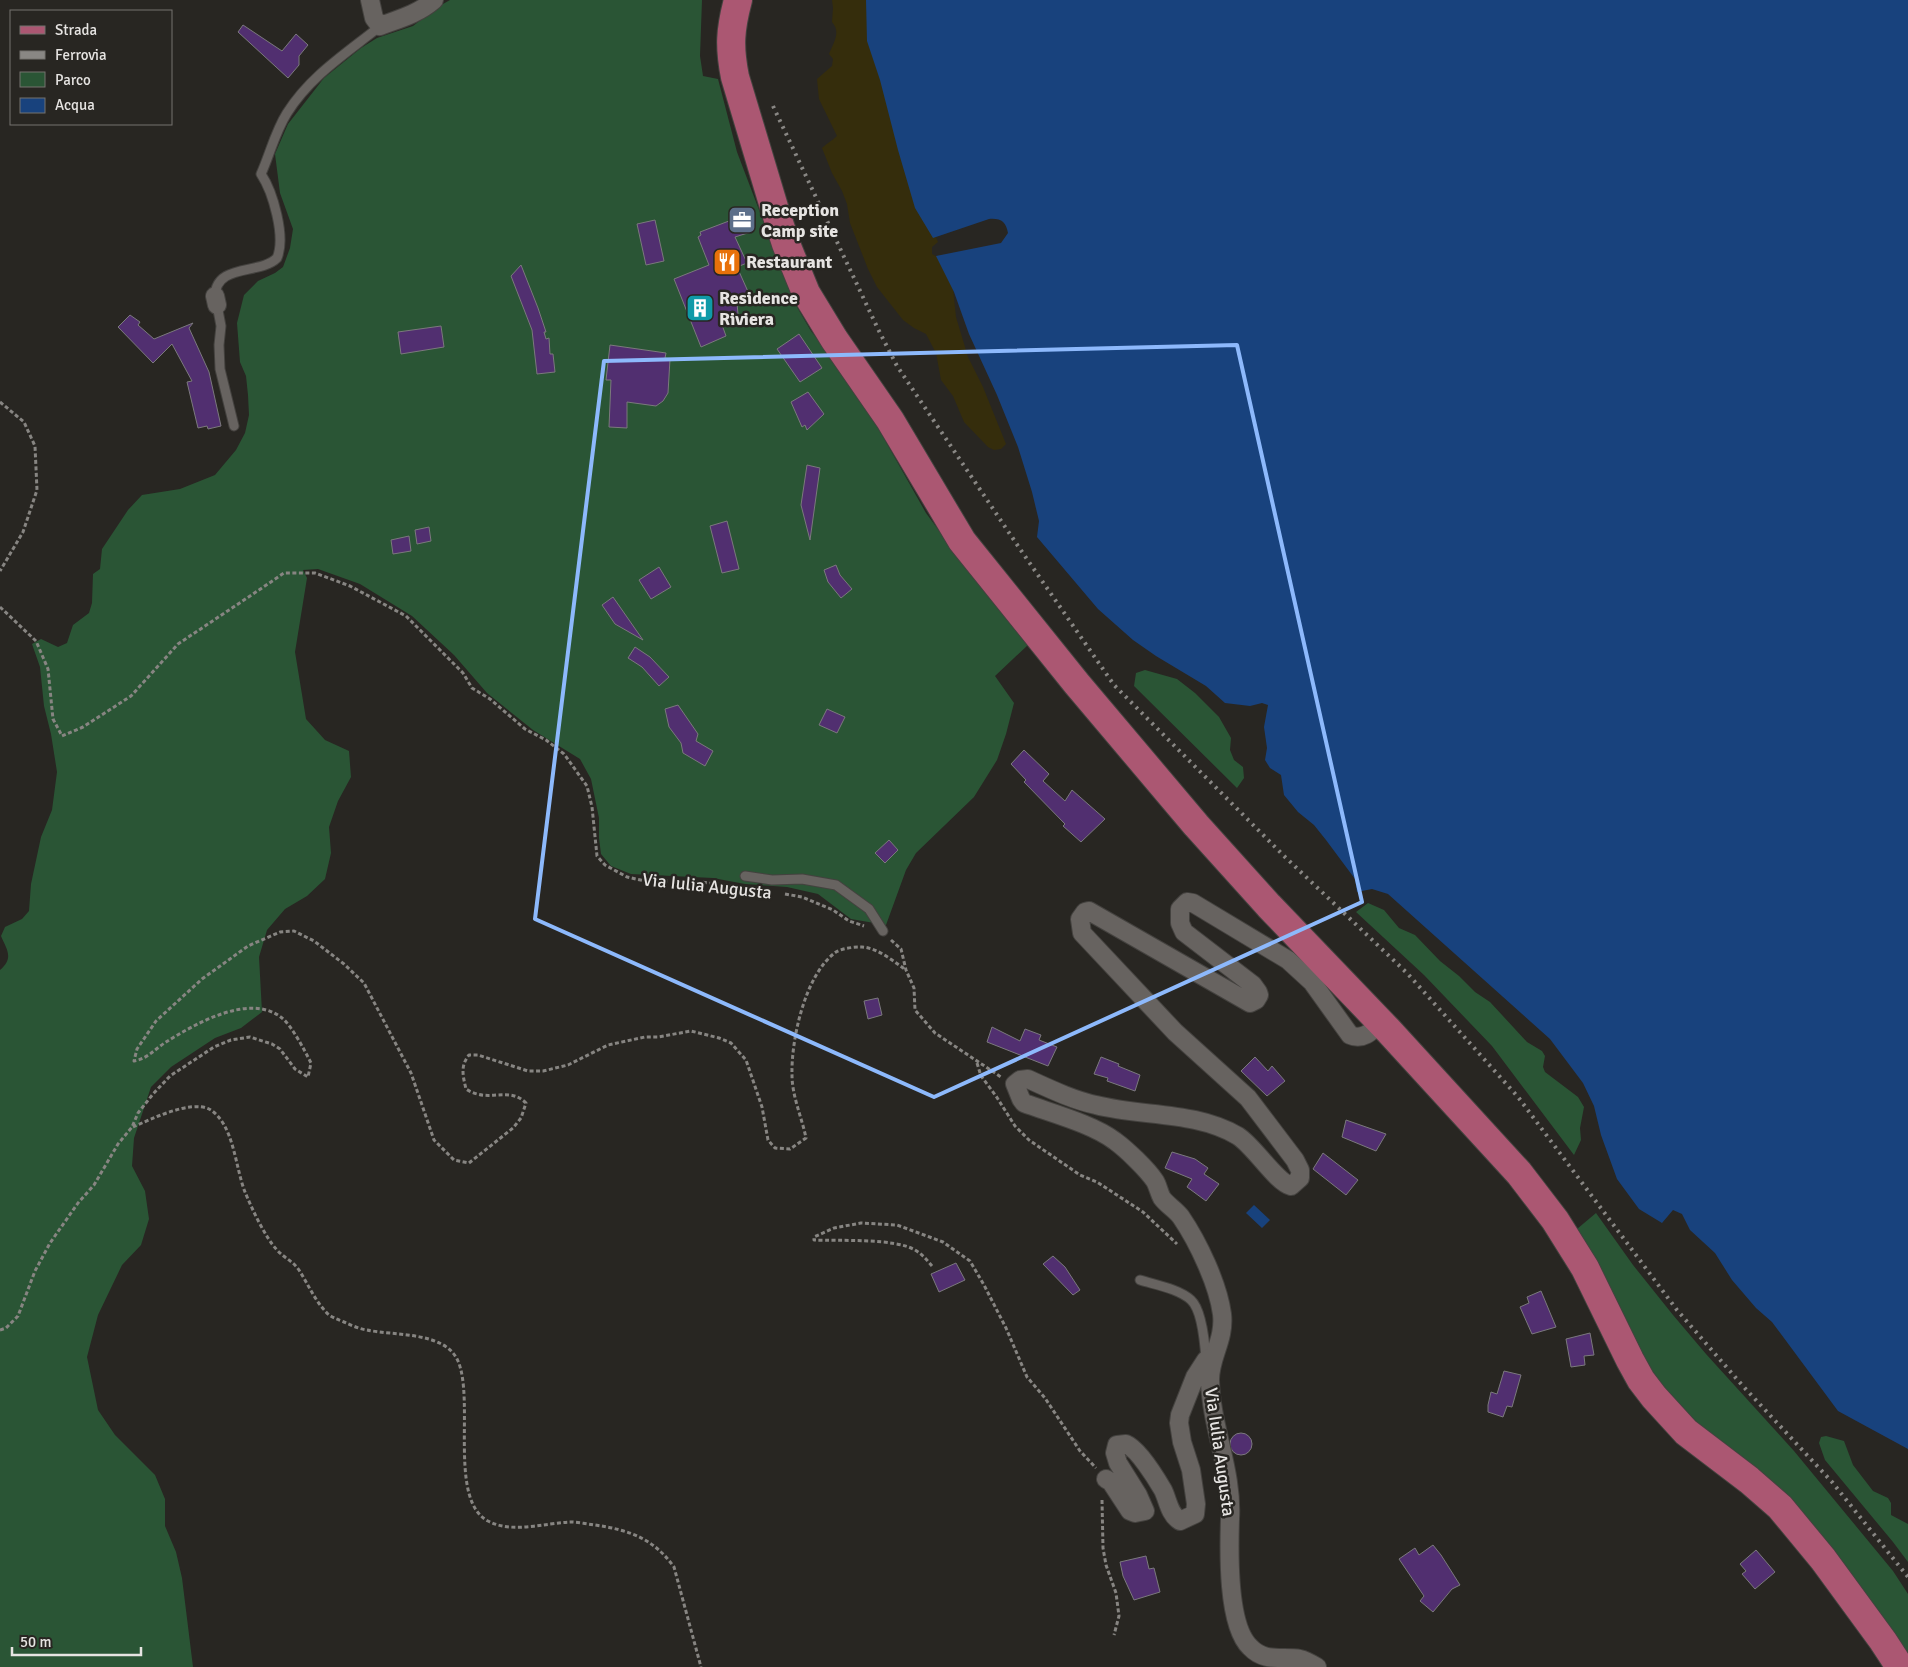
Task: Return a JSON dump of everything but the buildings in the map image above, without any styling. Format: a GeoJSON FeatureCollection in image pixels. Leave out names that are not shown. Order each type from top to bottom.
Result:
{"type":"FeatureCollection","features":[{"type":"Feature","properties":{"kind":"main road"},"geometry":{"type":"LineString","coordinates":[[738,0],[730,40],[731,58],[743,108],[774,207],[806,293],[834,339],[890,420],[962,540],[1196,826],[1519,1172],[1555,1220],[1585,1268],[1634,1367],[1654,1397],[1686,1432],[1749,1480],[1780,1507],[1824,1559],[1884,1641],[1900,1667]]}},
{"type":"Feature","properties":{"kind":"street"},"geometry":{"type":"LineString","coordinates":[[370,0],[377,28],[407,17],[426,7],[434,0]]}},
{"type":"Feature","properties":{"kind":"street"},"geometry":{"type":"LineString","coordinates":[[1018,1092],[1020,1080],[1028,1079],[1096,1105],[1208,1123],[1238,1136],[1256,1151],[1284,1183],[1291,1186],[1300,1178],[1300,1170],[1295,1160],[1248,1098],[1175,1032],[1082,933],[1080,919],[1088,911],[1211,982],[1250,1003],[1253,1002],[1259,995],[1253,985],[1184,932],[1180,923],[1180,909],[1187,902],[1193,902],[1288,960],[1312,982],[1350,1035],[1358,1038],[1366,1035],[1381,1022]]}},
{"type":"Feature","properties":{"kind":"street","name":"Via Iulia Augusta"},"geometry":{"type":"LineString","coordinates":[[1018,1092],[1024,1103],[1097,1130],[1114,1140],[1155,1181],[1162,1199],[1180,1216],[1202,1255],[1213,1282],[1222,1313],[1222,1334],[1219,1346],[1210,1358],[1210,1379],[1213,1410],[1224,1459],[1227,1484],[1230,1516],[1229,1561],[1235,1609],[1244,1639],[1250,1648],[1270,1658],[1301,1659],[1317,1667]]}},
{"type":"Feature","properties":{"kind":"street"},"geometry":{"type":"LineString","coordinates":[[1106,1479],[1111,1482],[1130,1511],[1135,1513],[1145,1511],[1138,1495],[1116,1458],[1115,1453],[1118,1445],[1126,1444],[1135,1450],[1154,1475],[1176,1518],[1180,1521],[1195,1514],[1196,1504],[1190,1465],[1178,1423],[1195,1377],[1210,1358]]}},
{"type":"Feature","properties":{"kind":"lane"},"geometry":{"type":"LineString","coordinates":[[234,426],[220,369],[219,345],[221,326],[216,300],[216,286],[224,278],[236,272],[265,265],[277,258],[281,245],[279,228],[274,206],[261,174],[274,140],[286,114],[302,90],[331,63],[377,28]]}},
{"type":"Feature","properties":{"kind":"lane"},"geometry":{"type":"LineString","coordinates":[[745,876],[772,880],[802,879],[836,885],[869,909],[883,932]]}},
{"type":"Feature","properties":{"kind":"lane"},"geometry":{"type":"LineString","coordinates":[[1140,1280],[1180,1293],[1191,1300],[1197,1308],[1210,1358]]}},
{"type":"Feature","properties":{"kind":"path"},"geometry":{"type":"LineString","coordinates":[[0,402],[24,422],[35,446],[37,490],[23,532],[0,571]]}},
{"type":"Feature","properties":{"kind":"path","name":"Via Iulia Augusta"},"geometry":{"type":"LineString","coordinates":[[0,606],[36,641],[48,669],[53,719],[62,736],[83,727],[131,696],[178,644],[284,573],[315,573],[341,582],[383,602],[406,616],[462,673],[472,688],[490,699],[525,729],[546,740],[564,754],[587,786],[592,807],[597,856],[605,865],[627,877],[645,881],[692,881],[749,889]]}},
{"type":"Feature","properties":{"kind":"path","name":"Via Iulia Augusta"},"geometry":{"type":"LineString","coordinates":[[777,892],[802,897],[833,910],[849,921],[883,932],[901,949],[906,970],[914,988],[915,1010],[935,1033],[1018,1092]]}},
{"type":"Feature","properties":{"kind":"path"},"geometry":{"type":"LineString","coordinates":[[0,1330],[6,1328],[18,1316],[35,1271],[50,1243],[78,1203],[94,1185],[118,1144],[132,1127],[138,1113],[170,1076],[202,1054],[231,1040],[250,1037],[272,1044],[280,1049],[295,1069],[308,1077],[311,1063],[302,1046],[283,1019],[269,1010],[231,1010],[212,1017],[166,1042],[143,1060],[134,1061],[137,1049],[156,1021],[168,1008],[202,979],[248,946],[280,932],[294,931],[314,940],[364,983],[411,1073],[434,1140],[454,1160],[469,1163],[513,1128],[521,1118],[526,1103],[520,1097],[501,1094],[477,1095],[466,1089],[462,1073],[464,1061],[469,1056],[478,1055],[528,1072],[543,1071],[568,1065],[608,1045],[645,1037],[691,1031],[731,1043],[746,1060],[762,1106],[768,1140],[775,1148],[790,1149],[806,1138],[794,1093],[792,1050],[805,999],[820,972],[837,952],[849,948],[864,947],[886,956],[906,970]]}},
{"type":"Feature","properties":{"kind":"path"},"geometry":{"type":"LineString","coordinates":[[976,1061],[981,1076],[1015,1126],[1029,1140],[1080,1175],[1096,1182],[1143,1212],[1185,1250],[1202,1255]]}},
{"type":"Feature","properties":{"kind":"path"},"geometry":{"type":"LineString","coordinates":[[132,1127],[161,1115],[187,1108],[199,1107],[208,1109],[216,1116],[224,1124],[228,1133],[245,1192],[265,1231],[277,1250],[298,1269],[314,1298],[328,1315],[368,1331],[421,1337],[440,1343],[450,1349],[458,1361],[463,1379],[466,1413],[464,1443],[466,1482],[471,1504],[475,1510],[488,1521],[508,1526],[526,1527],[572,1522],[606,1526],[641,1537],[652,1544],[664,1554],[674,1567],[701,1667]]}},
{"type":"Feature","properties":{"kind":"path"},"geometry":{"type":"LineString","coordinates":[[932,1266],[915,1250],[902,1244],[852,1240],[814,1240],[814,1237],[834,1228],[861,1223],[898,1225],[943,1242],[970,1261],[1006,1328],[1026,1377],[1045,1398],[1080,1451],[1106,1479],[1101,1494],[1103,1548],[1106,1565],[1116,1593],[1118,1616],[1114,1635]]}},
{"type":"Feature","properties":{"kind":"highlighted area"},"geometry":{"type":"Polygon","coordinates":[[[1237,345],[1362,902],[934,1097],[535,919],[604,361],[1237,345]]]}},
{"type":"Feature","properties":{"kind":"green space"},"geometry":{"type":"Polygon","coordinates":[[[450,0],[702,0],[700,56],[703,76],[718,79],[737,152],[794,302],[811,331],[842,371],[873,419],[926,513],[1029,644],[995,676],[1014,703],[1006,734],[997,760],[974,797],[916,853],[906,870],[886,925],[851,919],[818,894],[787,887],[745,884],[713,878],[631,874],[611,866],[601,854],[599,818],[591,779],[580,759],[533,730],[487,693],[454,655],[412,616],[360,584],[318,569],[303,570],[307,578],[295,652],[306,719],[325,740],[349,751],[351,777],[338,801],[329,827],[331,853],[325,879],[307,896],[285,909],[267,930],[259,957],[262,1012],[241,1028],[215,1038],[171,1067],[151,1087],[134,1138],[132,1166],[145,1191],[149,1219],[141,1245],[122,1265],[98,1315],[87,1357],[98,1410],[115,1435],[155,1475],[165,1499],[165,1526],[176,1552],[182,1578],[193,1667],[0,1667],[0,970],[8,958],[1,936],[5,927],[22,919],[29,911],[31,884],[41,837],[52,810],[57,772],[44,706],[40,667],[32,644],[41,639],[58,647],[67,643],[73,625],[89,613],[92,603],[93,574],[100,569],[102,549],[128,510],[142,495],[180,489],[215,475],[236,450],[245,433],[249,415],[248,395],[246,376],[240,362],[237,323],[244,295],[258,281],[283,267],[290,248],[293,229],[280,193],[275,154],[288,124],[324,78],[361,48],[377,38],[413,26],[436,8],[450,0]]]}},
{"type":"Feature","properties":{"kind":"green space"},"geometry":{"type":"Polygon","coordinates":[[[1145,670],[1177,679],[1195,693],[1219,717],[1231,738],[1230,750],[1234,760],[1243,767],[1244,778],[1237,788],[1134,686],[1136,673],[1145,670]]]}},
{"type":"Feature","properties":{"kind":"green space"},"geometry":{"type":"Polygon","coordinates":[[[1368,903],[1384,910],[1399,928],[1415,935],[1440,961],[1475,992],[1490,1002],[1527,1042],[1542,1051],[1545,1056],[1543,1067],[1545,1072],[1578,1097],[1584,1107],[1580,1128],[1581,1140],[1574,1155],[1492,1046],[1424,975],[1356,912],[1368,903]]]}},
{"type":"Feature","properties":{"kind":"green space"},"geometry":{"type":"Polygon","coordinates":[[[1596,1213],[1633,1265],[1673,1315],[1794,1451],[1893,1571],[1908,1594],[1908,1667],[1648,1373],[1609,1288],[1577,1229],[1596,1213]]]}},
{"type":"Feature","properties":{"kind":"green space"},"geometry":{"type":"Polygon","coordinates":[[[1826,1436],[1844,1441],[1853,1465],[1873,1491],[1888,1498],[1891,1503],[1891,1515],[1908,1524],[1908,1562],[1825,1460],[1819,1443],[1821,1437],[1826,1436]]]}},
{"type":"Feature","properties":{"kind":"sand"},"geometry":{"type":"Polygon","coordinates":[[[832,0],[870,0],[933,230],[938,242],[932,247],[932,254],[943,260],[952,278],[956,317],[968,357],[983,387],[1006,444],[1001,449],[994,450],[988,447],[964,422],[953,396],[941,380],[936,353],[926,334],[903,320],[877,287],[850,223],[847,204],[822,148],[837,136],[819,99],[817,79],[832,66],[833,59],[829,54],[835,41],[836,30],[832,22],[832,0]]]}},
{"type":"Feature","properties":{"kind":"water"},"geometry":{"type":"Polygon","coordinates":[[[866,0],[1908,0],[1908,1449],[1838,1411],[1772,1322],[1756,1308],[1732,1280],[1715,1253],[1690,1230],[1682,1214],[1673,1210],[1662,1223],[1639,1209],[1617,1179],[1601,1135],[1594,1106],[1583,1083],[1550,1039],[1388,894],[1372,889],[1357,892],[1355,879],[1314,825],[1298,812],[1284,795],[1281,775],[1270,768],[1265,760],[1267,748],[1264,727],[1268,705],[1262,703],[1250,706],[1225,703],[1206,686],[1133,640],[1098,609],[1037,537],[1039,521],[1018,447],[969,334],[954,292],[936,256],[1001,243],[1008,233],[1007,229],[1000,220],[989,219],[933,238],[915,208],[880,80],[867,41],[866,0]]]}},
{"type":"Feature","properties":{"kind":"water"},"geometry":{"type":"Polygon","coordinates":[[[1254,1205],[1270,1220],[1262,1228],[1246,1213],[1254,1205]]]}},
{"type":"Feature","properties":{"kind":"railway"},"geometry":{"type":"LineString","coordinates":[[773,106],[897,366],[1114,685],[1284,856],[1407,973],[1518,1097],[1677,1310],[1742,1385],[1832,1482],[1908,1577]]}},
{"type":"Feature","properties":{"kind":"place","name":"Reception Camp site"},"geometry":{"type":"Point","coordinates":[742,220]}},
{"type":"Feature","properties":{"kind":"place","name":"Restaurant"},"geometry":{"type":"Point","coordinates":[727,262]}},
{"type":"Feature","properties":{"kind":"place","name":"Residence Riviera"},"geometry":{"type":"Point","coordinates":[700,308]}}]}
